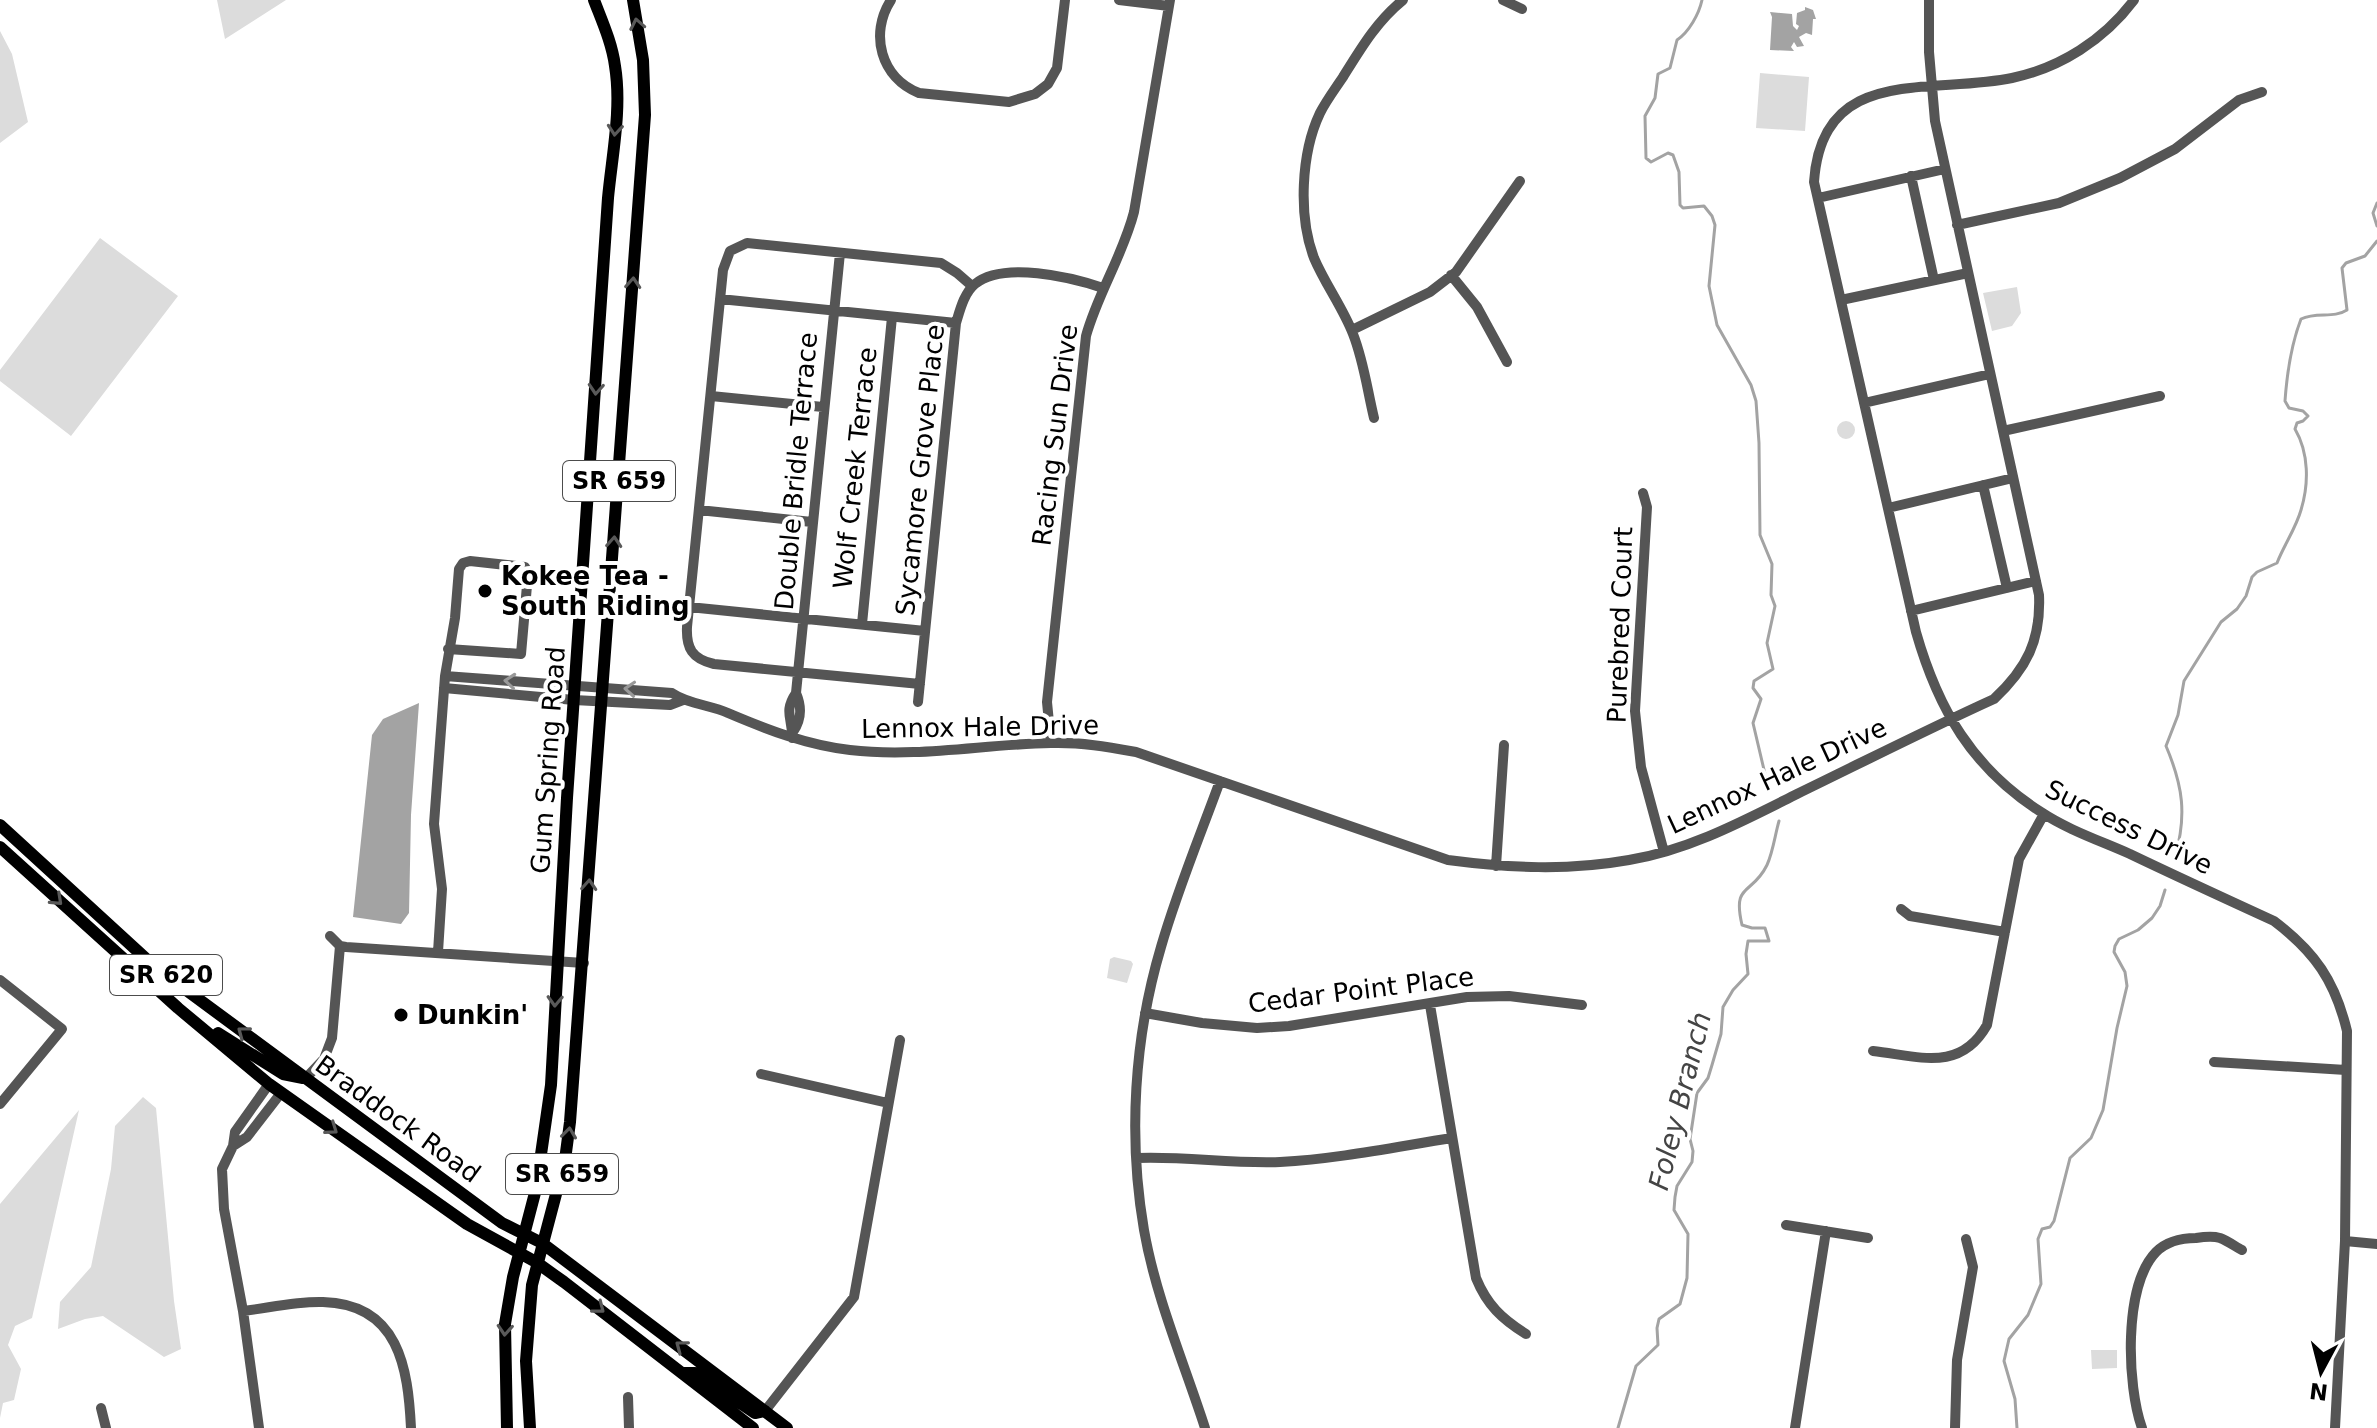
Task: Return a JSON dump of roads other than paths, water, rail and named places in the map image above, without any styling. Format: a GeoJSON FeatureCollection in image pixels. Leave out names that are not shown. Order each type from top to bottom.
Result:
{"type":"FeatureCollection","features":[{"type":"Feature","properties":{"kind":"main road","name":"Gum Spring Road"},"geometry":{"type":"LineString","coordinates":[[507,1428],[505,1324],[536,1189],[548,1111],[617,89],[608,36],[594,0]]}},
{"type":"Feature","properties":{"kind":"main road","name":"Gum Spring Road"},"geometry":{"type":"LineString","coordinates":[[530,1428],[526,1361],[530,1300],[536,1262],[565,1160],[575,1084],[584,963],[645,115],[643,60],[633,0]]}},
{"type":"Feature","properties":{"kind":"main road","name":"Braddock Road"},"geometry":{"type":"LineString","coordinates":[[0,825],[54,872],[128,945],[502,1223],[542,1243],[787,1428]]}},
{"type":"Feature","properties":{"kind":"main road","name":"Braddock Road"},"geometry":{"type":"LineString","coordinates":[[0,847],[178,1008],[269,1084],[467,1224],[536,1262],[753,1428]]}},
{"type":"Feature","properties":{"kind":"main road"},"geometry":{"type":"LineString","coordinates":[[178,1008],[283,1074],[306,1078]]}},
{"type":"Feature","properties":{"kind":"main road"},"geometry":{"type":"LineString","coordinates":[[682,1373],[695,1373],[755,1413],[765,1411]]}},
{"type":"Feature","properties":{"kind":"street"},"geometry":{"type":"LineString","coordinates":[[891,0],[884,14],[881,53],[893,77],[905,88],[919,93],[1009,102],[1035,94],[1048,84],[1057,68],[1065,0]]}},
{"type":"Feature","properties":{"kind":"street"},"geometry":{"type":"LineString","coordinates":[[1119,0],[1170,3]]}},
{"type":"Feature","properties":{"kind":"street"},"geometry":{"type":"LineString","coordinates":[[1374,418],[1367,377],[1352,330],[1314,257],[1305,184],[1309,145],[1320,113],[1370,34],[1403,0]]}},
{"type":"Feature","properties":{"kind":"street"},"geometry":{"type":"LineString","coordinates":[[1503,0],[1522,9]]}},
{"type":"Feature","properties":{"kind":"street","name":"Lennox Hale Drive"},"geometry":{"type":"LineString","coordinates":[[574,693],[603,694],[670,705],[683,700],[848,750],[893,752],[1051,743],[1102,746],[1136,752],[1435,856],[1496,866],[1568,868],[1632,860],[1664,852],[1738,823],[1994,699],[2027,660],[2038,635],[2040,617],[2036,581],[1935,121],[1929,0]]}},
{"type":"Feature","properties":{"kind":"street","name":"Success Drive"},"geometry":{"type":"LineString","coordinates":[[2134,0],[2099,37],[2054,64],[2011,78],[1875,93],[1852,103],[1822,141],[1814,182],[1911,611],[1927,670],[1949,719],[1999,780],[2044,814],[2274,921],[2297,938],[2324,970],[2340,1003],[2347,1031],[2345,1241],[2335,1428]]}},
{"type":"Feature","properties":{"kind":"street","name":"Racing Sun Drive"},"geometry":{"type":"LineString","coordinates":[[1051,743],[1047,702],[1086,336],[1094,308],[1127,240],[1170,3]]}},
{"type":"Feature","properties":{"kind":"street"},"geometry":{"type":"LineString","coordinates":[[1957,225],[2059,203],[2120,178],[2175,149],[2239,100],[2262,92]]}},
{"type":"Feature","properties":{"kind":"street"},"geometry":{"type":"LineString","coordinates":[[1818,198],[1945,169]]}},
{"type":"Feature","properties":{"kind":"street"},"geometry":{"type":"LineString","coordinates":[[1911,176],[1934,280]]}},
{"type":"Feature","properties":{"kind":"street"},"geometry":{"type":"LineString","coordinates":[[1352,330],[1420,298],[1451,275],[1478,244],[1520,181]]}},
{"type":"Feature","properties":{"kind":"street"},"geometry":{"type":"LineString","coordinates":[[920,684],[714,664],[698,658],[687,643],[724,263],[730,251],[740,244],[941,263],[972,286],[999,272],[1013,272],[1068,278],[1103,288]]}},
{"type":"Feature","properties":{"kind":"street","name":"Double Bridle Terrace"},"geometry":{"type":"LineString","coordinates":[[792,735],[800,723],[800,702],[796,693],[840,253]]}},
{"type":"Feature","properties":{"kind":"street"},"geometry":{"type":"LineString","coordinates":[[1841,300],[1968,273]]}},
{"type":"Feature","properties":{"kind":"street"},"geometry":{"type":"LineString","coordinates":[[1451,275],[1477,307],[1507,362]]}},
{"type":"Feature","properties":{"kind":"street","name":"Sycamore Grove Place"},"geometry":{"type":"LineString","coordinates":[[918,702],[956,323],[972,286]]}},
{"type":"Feature","properties":{"kind":"street"},"geometry":{"type":"LineString","coordinates":[[720,299],[956,323]]}},
{"type":"Feature","properties":{"kind":"street","name":"Wolf Creek Terrace"},"geometry":{"type":"LineString","coordinates":[[862,624],[892,317]]}},
{"type":"Feature","properties":{"kind":"street"},"geometry":{"type":"LineString","coordinates":[[1864,403],[1990,374]]}},
{"type":"Feature","properties":{"kind":"street"},"geometry":{"type":"LineString","coordinates":[[711,396],[823,407]]}},
{"type":"Feature","properties":{"kind":"street"},"geometry":{"type":"LineString","coordinates":[[2003,431],[2160,396]]}},
{"type":"Feature","properties":{"kind":"street"},"geometry":{"type":"LineString","coordinates":[[1888,508],[2013,478]]}},
{"type":"Feature","properties":{"kind":"street"},"geometry":{"type":"LineString","coordinates":[[1983,485],[2007,588]]}},
{"type":"Feature","properties":{"kind":"street","name":"Purebred Court"},"geometry":{"type":"LineString","coordinates":[[1643,493],[1647,507],[1635,711],[1641,767],[1664,852]]}},
{"type":"Feature","properties":{"kind":"street"},"geometry":{"type":"LineString","coordinates":[[699,510],[812,522]]}},
{"type":"Feature","properties":{"kind":"street"},"geometry":{"type":"LineString","coordinates":[[438,952],[442,889],[434,824],[445,676],[448,649],[455,618],[459,569],[463,563],[470,561],[525,567],[528,574],[521,654],[448,649]]}},
{"type":"Feature","properties":{"kind":"street"},"geometry":{"type":"LineString","coordinates":[[1911,611],[2036,581]]}},
{"type":"Feature","properties":{"kind":"street"},"geometry":{"type":"LineString","coordinates":[[689,607],[925,631]]}},
{"type":"Feature","properties":{"kind":"street"},"geometry":{"type":"LineString","coordinates":[[445,676],[574,693]]}},
{"type":"Feature","properties":{"kind":"street"},"geometry":{"type":"LineString","coordinates":[[444,688],[574,693]]}},
{"type":"Feature","properties":{"kind":"street"},"geometry":{"type":"LineString","coordinates":[[1496,866],[1504,745]]}},
{"type":"Feature","properties":{"kind":"street"},"geometry":{"type":"LineString","coordinates":[[1205,1428],[1153,1273],[1144,1229],[1135,1111],[1145,1013],[1167,926],[1220,781]]}},
{"type":"Feature","properties":{"kind":"street"},"geometry":{"type":"LineString","coordinates":[[1873,1051],[1941,1059],[1956,1056],[1978,1041],[1987,1025],[2019,859],[2044,814]]}},
{"type":"Feature","properties":{"kind":"street"},"geometry":{"type":"LineString","coordinates":[[1901,909],[1910,916],[2005,932]]}},
{"type":"Feature","properties":{"kind":"street"},"geometry":{"type":"LineString","coordinates":[[330,936],[340,946],[584,963]]}},
{"type":"Feature","properties":{"kind":"street"},"geometry":{"type":"LineString","coordinates":[[306,1078],[324,1059],[332,1038],[340,946]]}},
{"type":"Feature","properties":{"kind":"street"},"geometry":{"type":"LineString","coordinates":[[0,980],[62,1029],[0,1104]]}},
{"type":"Feature","properties":{"kind":"street","name":"Cedar Point Place"},"geometry":{"type":"LineString","coordinates":[[1145,1013],[1257,1028],[1289,1026],[1467,997],[1509,996],[1582,1005]]}},
{"type":"Feature","properties":{"kind":"street"},"geometry":{"type":"LineString","coordinates":[[1430,1005],[1476,1278],[1489,1304],[1504,1320],[1526,1334]]}},
{"type":"Feature","properties":{"kind":"street"},"geometry":{"type":"LineString","coordinates":[[765,1411],[854,1297],[900,1040]]}},
{"type":"Feature","properties":{"kind":"street"},"geometry":{"type":"LineString","coordinates":[[2214,1062],[2346,1070]]}},
{"type":"Feature","properties":{"kind":"street"},"geometry":{"type":"LineString","coordinates":[[761,1074],[888,1103]]}},
{"type":"Feature","properties":{"kind":"street"},"geometry":{"type":"LineString","coordinates":[[259,1428],[243,1311],[224,1209],[222,1169],[233,1146],[235,1132],[269,1084]]}},
{"type":"Feature","properties":{"kind":"street"},"geometry":{"type":"LineString","coordinates":[[233,1146],[247,1137],[281,1093]]}},
{"type":"Feature","properties":{"kind":"street"},"geometry":{"type":"LineString","coordinates":[[1137,1158],[1291,1161],[1452,1138]]}},
{"type":"Feature","properties":{"kind":"street"},"geometry":{"type":"LineString","coordinates":[[1786,1225],[1868,1238]]}},
{"type":"Feature","properties":{"kind":"street"},"geometry":{"type":"LineString","coordinates":[[1795,1428],[1826,1231]]}},
{"type":"Feature","properties":{"kind":"street"},"geometry":{"type":"LineString","coordinates":[[2142,1428],[2130,1357],[2132,1321],[2145,1269],[2164,1245],[2178,1240],[2219,1238],[2242,1250]]}},
{"type":"Feature","properties":{"kind":"street"},"geometry":{"type":"LineString","coordinates":[[1955,1428],[1957,1360],[1973,1267],[1966,1239]]}},
{"type":"Feature","properties":{"kind":"street"},"geometry":{"type":"LineString","coordinates":[[2345,1241],[2377,1244]]}},
{"type":"Feature","properties":{"kind":"street"},"geometry":{"type":"LineString","coordinates":[[243,1311],[324,1302],[344,1305],[371,1318],[392,1337],[402,1356],[408,1377],[411,1428]]}},
{"type":"Feature","properties":{"kind":"street"},"geometry":{"type":"LineString","coordinates":[[628,1397],[629,1428]]}},
{"type":"Feature","properties":{"kind":"street"},"geometry":{"type":"LineString","coordinates":[[101,1408],[106,1428]]}},
{"type":"Feature","properties":{"kind":"waterway","name":"Foley Branch"},"geometry":{"type":"LineString","coordinates":[[1702,0],[1693,22],[1677,40],[1670,68],[1658,74],[1655,98],[1645,116],[1646,158],[1651,162],[1668,153],[1673,155],[1679,172],[1680,205],[1683,208],[1704,206],[1712,216],[1715,225],[1709,286],[1717,325],[1751,385],[1756,401],[1760,535],[1772,564],[1771,595],[1775,606],[1767,643],[1773,669],[1754,681],[1753,688],[1761,699],[1753,723],[1769,791]]}},
{"type":"Feature","properties":{"kind":"waterway"},"geometry":{"type":"LineString","coordinates":[[2377,203],[2373,213],[2377,226]]}},
{"type":"Feature","properties":{"kind":"waterway"},"geometry":{"type":"LineString","coordinates":[[2175,857],[2181,828],[2181,801],[2166,746],[2178,715],[2184,681],[2221,622],[2237,609],[2246,596],[2252,577],[2277,563],[2304,500],[2305,458],[2295,429],[2297,423],[2308,416],[2303,411],[2289,408],[2285,401],[2290,359],[2301,319],[2347,310],[2342,268],[2346,263],[2365,256],[2377,241]]}},
{"type":"Feature","properties":{"kind":"waterway","name":"Foley Branch"},"geometry":{"type":"LineString","coordinates":[[1618,1428],[1636,1366],[1658,1345],[1659,1319],[1680,1304],[1687,1278],[1688,1234],[1674,1210],[1677,1186],[1692,1162],[1690,1139],[1697,1093],[1708,1078],[1712,1065],[1721,1034],[1723,1007],[1748,974],[1748,941],[1769,941],[1765,928],[1742,925],[1740,902],[1745,890],[1767,865],[1779,821]]}},
{"type":"Feature","properties":{"kind":"waterway"},"geometry":{"type":"LineString","coordinates":[[2017,1428],[2015,1399],[2004,1361],[2009,1339],[2028,1315],[2041,1284],[2038,1239],[2042,1229],[2050,1227],[2054,1221],[2070,1158],[2091,1138],[2103,1110],[2127,986],[2125,972],[2114,952],[2115,946],[2119,939],[2138,930],[2152,918],[2165,890]]}},
{"type":"Feature","properties":{"kind":"place","name":"Kokee Tea - South Riding"},"geometry":{"type":"Point","coordinates":[485,591]}},
{"type":"Feature","properties":{"kind":"place","name":"Dunkin'"},"geometry":{"type":"Point","coordinates":[401,1015]}}]}
